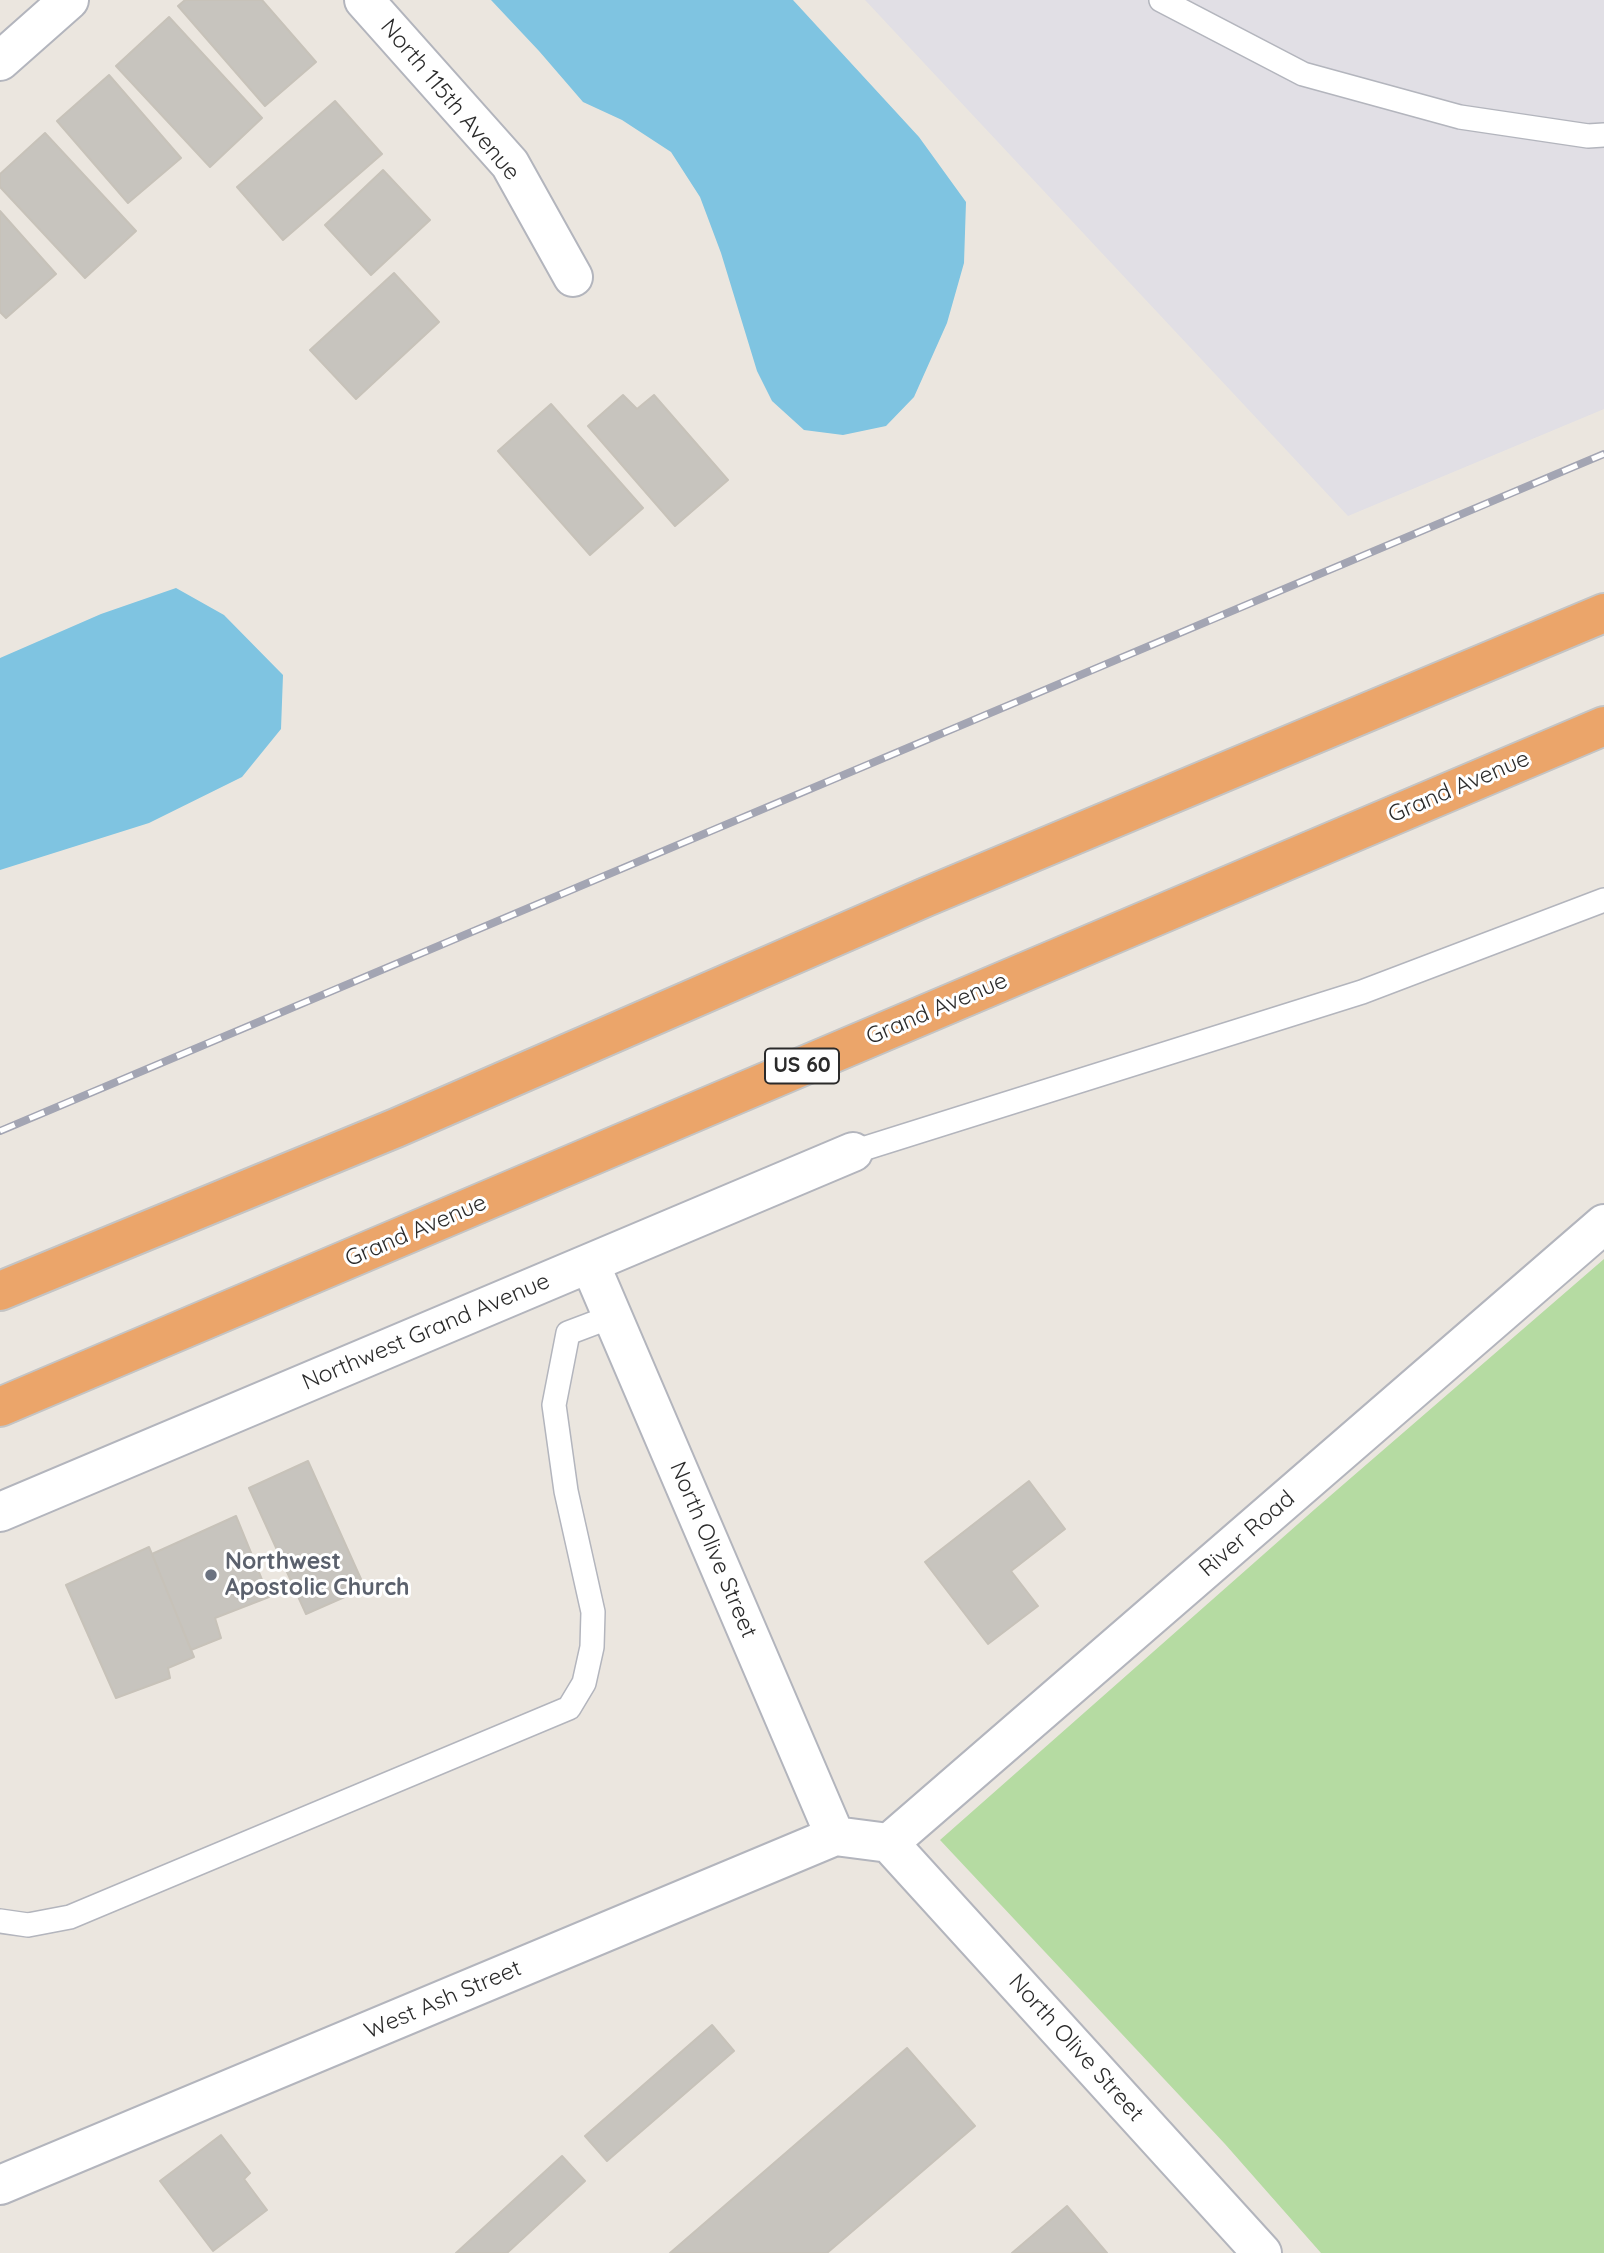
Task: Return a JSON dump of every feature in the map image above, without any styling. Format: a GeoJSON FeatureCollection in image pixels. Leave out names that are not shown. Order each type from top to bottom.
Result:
{"type":"FeatureCollection","features":[{"type":"Feature","properties":{"kind":"highway"},"geometry":{"type":"LineString","coordinates":[[0,1291],[396,1128],[926,897],[1604,613]]}},
{"type":"Feature","properties":{"kind":"highway","name":"Grand Avenue"},"geometry":{"type":"LineString","coordinates":[[0,1406],[1604,726]]}},
{"type":"Feature","properties":{"kind":"street"},"geometry":{"type":"LineString","coordinates":[[0,61],[69,0]]}},
{"type":"Feature","properties":{"kind":"street","name":"North 115th Avenue"},"geometry":{"type":"LineString","coordinates":[[363,0],[510,164],[573,277]]}},
{"type":"Feature","properties":{"kind":"street","name":"Northwest Grand Avenue"},"geometry":{"type":"LineString","coordinates":[[0,1512],[853,1152]]}},
{"type":"Feature","properties":{"kind":"street","name":"River Road"},"geometry":{"type":"LineString","coordinates":[[889,1843],[1604,1224]]}},
{"type":"Feature","properties":{"kind":"street","name":"North Olive Street"},"geometry":{"type":"LineString","coordinates":[[590,1264],[835,1836]]}},
{"type":"Feature","properties":{"kind":"street"},"geometry":{"type":"LineString","coordinates":[[835,1836],[889,1843]]}},
{"type":"Feature","properties":{"kind":"street","name":"West Ash Street"},"geometry":{"type":"LineString","coordinates":[[0,2185],[835,1836]]}},
{"type":"Feature","properties":{"kind":"street","name":"North Olive Street"},"geometry":{"type":"LineString","coordinates":[[889,1843],[1262,2253]]}},
{"type":"Feature","properties":{"kind":"lane"},"geometry":{"type":"LineString","coordinates":[[1161,0],[1303,74],[1460,117],[1588,136],[1604,135]]}},
{"type":"Feature","properties":{"kind":"lane"},"geometry":{"type":"LineString","coordinates":[[853,1152],[1362,992],[1604,900]]}},
{"type":"Feature","properties":{"kind":"lane"},"geometry":{"type":"LineString","coordinates":[[0,1921],[28,1925],[70,1917],[569,1708],[584,1683],[592,1647],[593,1612],[566,1491],[554,1405],[568,1333],[613,1315]]}},
{"type":"Feature","properties":{"kind":"shaded area"},"geometry":{"type":"Polygon","coordinates":[[[865,0],[1604,0],[1604,409],[1348,516],[865,0]]]}},
{"type":"Feature","properties":{"kind":"green space"},"geometry":{"type":"Polygon","coordinates":[[[1604,1259],[1604,2253],[1321,2253],[1225,2144],[940,1840],[1315,1509],[1604,1259]]]}},
{"type":"Feature","properties":{"kind":"water"},"geometry":{"type":"Polygon","coordinates":[[[491,0],[793,0],[919,137],[966,202],[964,263],[947,323],[914,397],[886,426],[843,435],[804,430],[772,401],[757,371],[721,253],[700,197],[671,152],[622,120],[583,102],[491,0]]]}},
{"type":"Feature","properties":{"kind":"water"},"geometry":{"type":"Polygon","coordinates":[[[176,588],[224,615],[283,675],[281,729],[242,777],[149,823],[0,870],[0,658],[101,614],[176,588]]]}},
{"type":"Feature","properties":{"kind":"building"},"geometry":{"type":"Polygon","coordinates":[[[185,0],[262,0],[316,62],[265,106],[178,6],[185,0]]]}},
{"type":"Feature","properties":{"kind":"building"},"geometry":{"type":"Polygon","coordinates":[[[169,17],[262,118],[210,167],[116,66],[169,17]]]}},
{"type":"Feature","properties":{"kind":"building"},"geometry":{"type":"Polygon","coordinates":[[[109,75],[181,158],[128,203],[57,121],[109,75]]]}},
{"type":"Feature","properties":{"kind":"building"},"geometry":{"type":"Polygon","coordinates":[[[335,101],[382,154],[283,240],[237,187],[335,101]]]}},
{"type":"Feature","properties":{"kind":"building"},"geometry":{"type":"Polygon","coordinates":[[[45,133],[136,231],[85,278],[0,187],[0,174],[45,133]]]}},
{"type":"Feature","properties":{"kind":"building"},"geometry":{"type":"Polygon","coordinates":[[[383,170],[430,220],[371,275],[325,225],[383,170]]]}},
{"type":"Feature","properties":{"kind":"building"},"geometry":{"type":"Polygon","coordinates":[[[0,211],[56,274],[6,318],[0,312],[0,211]]]}},
{"type":"Feature","properties":{"kind":"building"},"geometry":{"type":"Polygon","coordinates":[[[394,273],[439,322],[356,399],[310,350],[394,273]]]}},
{"type":"Feature","properties":{"kind":"building"},"geometry":{"type":"Polygon","coordinates":[[[623,395],[637,409],[654,395],[728,480],[675,526],[588,426],[623,395]]]}},
{"type":"Feature","properties":{"kind":"building"},"geometry":{"type":"Polygon","coordinates":[[[551,404],[643,508],[590,555],[498,451],[551,404]]]}},
{"type":"Feature","properties":{"kind":"building"},"geometry":{"type":"Polygon","coordinates":[[[308,1461],[365,1588],[306,1614],[249,1488],[308,1461]]]}},
{"type":"Feature","properties":{"kind":"building"},"geometry":{"type":"Polygon","coordinates":[[[1029,1481],[1065,1529],[1011,1571],[1038,1606],[988,1644],[925,1562],[1029,1481]]]}},
{"type":"Feature","properties":{"kind":"building","name":"Northwest Apostolic Church"},"geometry":{"type":"Polygon","coordinates":[[[236,1516],[269,1597],[215,1618],[221,1638],[191,1650],[152,1554],[236,1516]]]}},
{"type":"Feature","properties":{"kind":"building"},"geometry":{"type":"Polygon","coordinates":[[[149,1547],[194,1657],[168,1668],[170,1678],[116,1698],[66,1585],[149,1547]]]}},
{"type":"Feature","properties":{"kind":"building"},"geometry":{"type":"Polygon","coordinates":[[[712,2025],[734,2051],[607,2161],[585,2136],[712,2025]]]}},
{"type":"Feature","properties":{"kind":"building"},"geometry":{"type":"Polygon","coordinates":[[[907,2048],[975,2126],[827,2253],[670,2253],[907,2048]]]}},
{"type":"Feature","properties":{"kind":"building"},"geometry":{"type":"Polygon","coordinates":[[[221,2135],[250,2173],[244,2179],[267,2210],[213,2251],[160,2181],[221,2135]]]}},
{"type":"Feature","properties":{"kind":"building"},"geometry":{"type":"Polygon","coordinates":[[[562,2156],[585,2181],[507,2253],[456,2253],[562,2156]]]}},
{"type":"Feature","properties":{"kind":"building"},"geometry":{"type":"Polygon","coordinates":[[[1067,2206],[1107,2253],[1012,2253],[1067,2206]]]}},
{"type":"Feature","properties":{"kind":"railway"},"geometry":{"type":"LineString","coordinates":[[0,1131],[1604,454]]}},
{"type":"Feature","properties":{"kind":"place","name":"Northwest Apostolic Church"},"geometry":{"type":"Point","coordinates":[211,1575]}}]}
